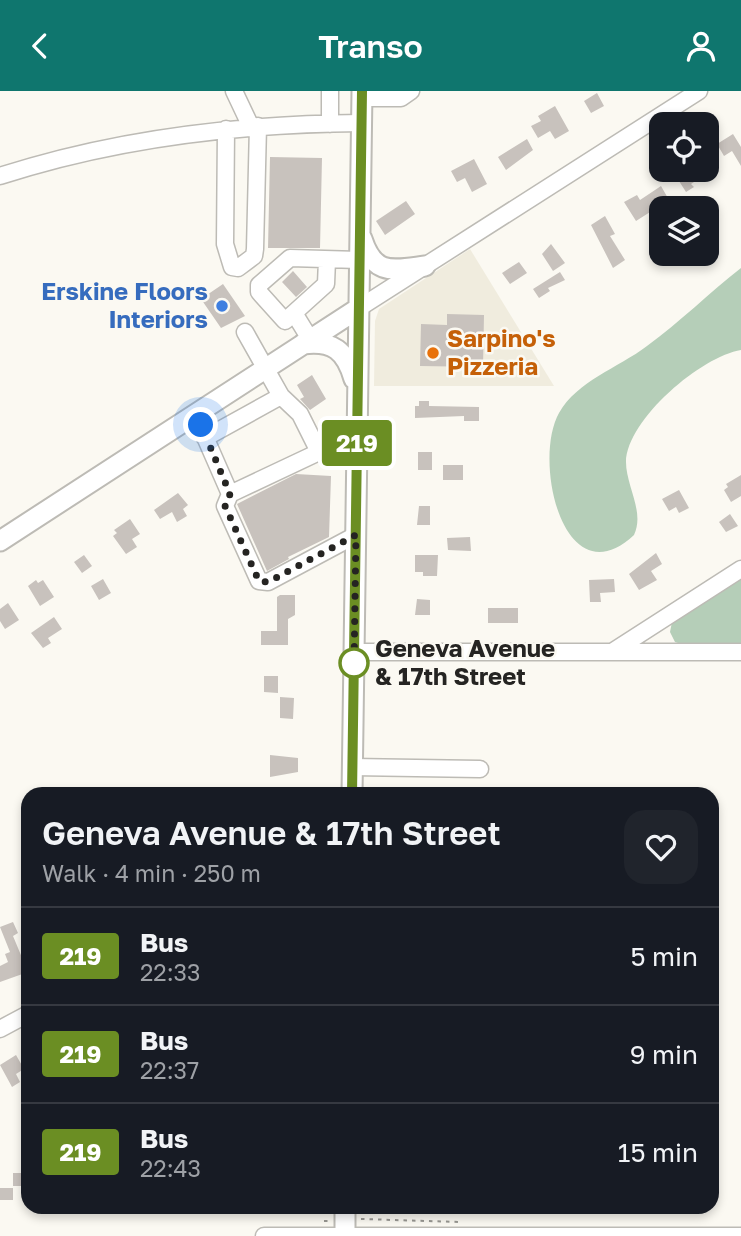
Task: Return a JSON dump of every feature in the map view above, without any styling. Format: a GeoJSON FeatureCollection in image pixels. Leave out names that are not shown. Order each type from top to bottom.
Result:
{"type":"FeatureCollection","features":[{"type":"Feature","properties":{"kind":"main road"},"geometry":{"type":"LineString","coordinates":[[352,787],[362,94]]}},
{"type":"Feature","properties":{"kind":"main road"},"geometry":{"type":"LineString","coordinates":[[360,232],[368,255],[377,265],[392,269],[425,266]]}},
{"type":"Feature","properties":{"kind":"main road"},"geometry":{"type":"LineString","coordinates":[[0,541],[359,308]]}},
{"type":"Feature","properties":{"kind":"main road"},"geometry":{"type":"LineString","coordinates":[[306,341],[324,343],[340,350],[349,362],[358,391]]}},
{"type":"Feature","properties":{"kind":"main road"},"geometry":{"type":"LineString","coordinates":[[345,1214],[345,1235]]}},
{"type":"Feature","properties":{"kind":"street"},"geometry":{"type":"LineString","coordinates":[[226,129],[225,244],[232,267],[237,268],[254,256],[256,249],[254,127],[234,91]]}},
{"type":"Feature","properties":{"kind":"street"},"geometry":{"type":"LineString","coordinates":[[330,91],[330,124]]}},
{"type":"Feature","properties":{"kind":"street"},"geometry":{"type":"LineString","coordinates":[[362,94],[401,98],[411,91]]}},
{"type":"Feature","properties":{"kind":"street"},"geometry":{"type":"LineString","coordinates":[[359,308],[699,91]]}},
{"type":"Feature","properties":{"kind":"street"},"geometry":{"type":"LineString","coordinates":[[0,176],[76,155],[154,139],[226,129],[361,123]]}},
{"type":"Feature","properties":{"kind":"street"},"geometry":{"type":"LineString","coordinates":[[327,260],[326,283],[285,321],[259,292],[259,285],[290,258],[359,260]]}},
{"type":"Feature","properties":{"kind":"street"},"geometry":{"type":"LineString","coordinates":[[294,313],[306,341]]}},
{"type":"Feature","properties":{"kind":"street"},"geometry":{"type":"LineString","coordinates":[[245,332],[281,396],[300,414],[319,452]]}},
{"type":"Feature","properties":{"kind":"street"},"geometry":{"type":"LineString","coordinates":[[205,437],[281,396]]}},
{"type":"Feature","properties":{"kind":"street"},"geometry":{"type":"LineString","coordinates":[[195,414],[230,494]]}},
{"type":"Feature","properties":{"kind":"street"},"geometry":{"type":"LineString","coordinates":[[356,535],[268,582],[259,581],[225,506],[230,494],[319,452],[357,453]]}},
{"type":"Feature","properties":{"kind":"street"},"geometry":{"type":"LineString","coordinates":[[612,652],[741,569]]}},
{"type":"Feature","properties":{"kind":"street"},"geometry":{"type":"LineString","coordinates":[[354,652],[741,652]]}},
{"type":"Feature","properties":{"kind":"street"},"geometry":{"type":"LineString","coordinates":[[352,767],[480,769]]}},
{"type":"Feature","properties":{"kind":"street"},"geometry":{"type":"LineString","coordinates":[[0,1029],[21,1018]]}},
{"type":"Feature","properties":{"kind":"street"},"geometry":{"type":"LineString","coordinates":[[264,1236],[741,1236]]}},
{"type":"Feature","properties":{"kind":"shaded area"},"geometry":{"type":"Polygon","coordinates":[[[470,249],[554,386],[374,386],[375,321],[379,309],[470,249]]]}},
{"type":"Feature","properties":{"kind":"green space"},"geometry":{"type":"Polygon","coordinates":[[[741,268],[741,350],[707,364],[688,377],[669,392],[639,427],[630,445],[626,462],[637,517],[634,535],[610,550],[589,550],[572,538],[560,516],[552,490],[549,461],[552,435],[559,413],[576,392],[647,346],[741,268]]]}},
{"type":"Feature","properties":{"kind":"green space"},"geometry":{"type":"Polygon","coordinates":[[[741,578],[741,645],[684,645],[675,642],[670,632],[672,622],[741,578]]]}},
{"type":"Feature","properties":{"kind":"building"},"geometry":{"type":"Polygon","coordinates":[[[597,93],[604,106],[591,113],[584,101],[597,93]]]}},
{"type":"Feature","properties":{"kind":"building"},"geometry":{"type":"Polygon","coordinates":[[[555,106],[569,131],[555,139],[550,131],[538,138],[531,126],[541,121],[538,116],[555,106]]]}},
{"type":"Feature","properties":{"kind":"building"},"geometry":{"type":"Polygon","coordinates":[[[733,134],[741,147],[741,166],[732,151],[724,156],[719,143],[733,134]]]}},
{"type":"Feature","properties":{"kind":"building"},"geometry":{"type":"Polygon","coordinates":[[[527,139],[533,150],[506,170],[498,157],[527,139]]]}},
{"type":"Feature","properties":{"kind":"building"},"geometry":{"type":"Polygon","coordinates":[[[270,157],[322,158],[320,248],[268,248],[270,157]]]}},
{"type":"Feature","properties":{"kind":"building"},"geometry":{"type":"Polygon","coordinates":[[[474,159],[487,184],[472,192],[465,178],[457,182],[451,171],[474,159]]]}},
{"type":"Feature","properties":{"kind":"building"},"geometry":{"type":"Polygon","coordinates":[[[680,182],[694,182],[691,184],[694,187],[686,192],[680,182]]]}},
{"type":"Feature","properties":{"kind":"building"},"geometry":{"type":"Polygon","coordinates":[[[661,186],[667,196],[649,196],[649,213],[636,221],[624,202],[637,195],[640,200],[661,186]]]}},
{"type":"Feature","properties":{"kind":"building"},"geometry":{"type":"Polygon","coordinates":[[[406,201],[415,214],[385,235],[376,221],[406,201]]]}},
{"type":"Feature","properties":{"kind":"building"},"geometry":{"type":"Polygon","coordinates":[[[605,216],[615,234],[610,236],[625,260],[613,268],[591,225],[605,216]]]}},
{"type":"Feature","properties":{"kind":"building"},"geometry":{"type":"Polygon","coordinates":[[[551,244],[565,263],[553,271],[542,254],[551,244]]]}},
{"type":"Feature","properties":{"kind":"building"},"geometry":{"type":"Polygon","coordinates":[[[519,262],[527,273],[510,284],[502,273],[519,262]]]}},
{"type":"Feature","properties":{"kind":"building"},"geometry":{"type":"Polygon","coordinates":[[[293,271],[307,287],[296,297],[282,282],[293,271]]]}},
{"type":"Feature","properties":{"kind":"building"},"geometry":{"type":"Polygon","coordinates":[[[560,272],[565,280],[548,288],[550,291],[539,298],[533,289],[560,272]]]}},
{"type":"Feature","properties":{"kind":"building","name":"Erskine Floors Interiors"},"geometry":{"type":"Polygon","coordinates":[[[223,284],[245,316],[221,328],[201,299],[223,284]]]}},
{"type":"Feature","properties":{"kind":"building"},"geometry":{"type":"Polygon","coordinates":[[[447,314],[484,315],[483,367],[420,366],[421,324],[447,325],[447,314]]]}},
{"type":"Feature","properties":{"kind":"building"},"geometry":{"type":"Polygon","coordinates":[[[312,375],[326,399],[310,410],[300,399],[304,397],[297,385],[312,375]]]}},
{"type":"Feature","properties":{"kind":"building"},"geometry":{"type":"Polygon","coordinates":[[[419,401],[429,401],[429,406],[479,407],[479,421],[464,421],[464,416],[415,418],[415,406],[419,406],[419,401]]]}},
{"type":"Feature","properties":{"kind":"building"},"geometry":{"type":"Polygon","coordinates":[[[418,452],[432,452],[432,470],[418,470],[418,452]]]}},
{"type":"Feature","properties":{"kind":"building"},"geometry":{"type":"Polygon","coordinates":[[[443,465],[463,465],[463,480],[443,480],[443,465]]]}},
{"type":"Feature","properties":{"kind":"building"},"geometry":{"type":"Polygon","coordinates":[[[296,474],[331,476],[329,537],[288,557],[289,559],[267,571],[237,504],[296,474]]]}},
{"type":"Feature","properties":{"kind":"building"},"geometry":{"type":"Polygon","coordinates":[[[741,475],[741,496],[731,502],[724,490],[728,487],[726,484],[741,475]]]}},
{"type":"Feature","properties":{"kind":"building"},"geometry":{"type":"Polygon","coordinates":[[[679,490],[689,508],[679,513],[676,507],[669,511],[662,499],[679,490]]]}},
{"type":"Feature","properties":{"kind":"building"},"geometry":{"type":"Polygon","coordinates":[[[178,493],[188,505],[183,509],[187,516],[177,522],[172,512],[160,519],[154,510],[178,493]]]}},
{"type":"Feature","properties":{"kind":"building"},"geometry":{"type":"Polygon","coordinates":[[[419,506],[430,506],[430,525],[417,525],[419,506]]]}},
{"type":"Feature","properties":{"kind":"building"},"geometry":{"type":"Polygon","coordinates":[[[730,514],[738,526],[726,532],[719,522],[730,514]]]}},
{"type":"Feature","properties":{"kind":"building"},"geometry":{"type":"Polygon","coordinates":[[[130,519],[140,534],[132,539],[137,547],[126,554],[113,536],[117,533],[114,530],[130,519]]]}},
{"type":"Feature","properties":{"kind":"building"},"geometry":{"type":"Polygon","coordinates":[[[470,537],[471,551],[448,550],[447,538],[470,537]]]}},
{"type":"Feature","properties":{"kind":"building"},"geometry":{"type":"Polygon","coordinates":[[[656,553],[662,564],[651,571],[657,580],[639,590],[629,574],[656,553]]]}},
{"type":"Feature","properties":{"kind":"building"},"geometry":{"type":"Polygon","coordinates":[[[84,555],[92,566],[82,573],[74,562],[84,555]]]}},
{"type":"Feature","properties":{"kind":"building"},"geometry":{"type":"Polygon","coordinates":[[[415,555],[438,555],[437,576],[423,576],[423,572],[415,572],[415,555]]]}},
{"type":"Feature","properties":{"kind":"building"},"geometry":{"type":"Polygon","coordinates":[[[103,579],[111,593],[99,600],[91,586],[103,579]]]}},
{"type":"Feature","properties":{"kind":"building"},"geometry":{"type":"Polygon","coordinates":[[[614,579],[615,592],[600,593],[601,602],[590,602],[589,580],[614,579]]]}},
{"type":"Feature","properties":{"kind":"building"},"geometry":{"type":"Polygon","coordinates":[[[36,580],[38,583],[43,580],[54,597],[40,606],[28,586],[36,580]]]}},
{"type":"Feature","properties":{"kind":"building"},"geometry":{"type":"Polygon","coordinates":[[[295,595],[295,615],[288,619],[288,645],[261,645],[261,631],[277,631],[277,597],[295,595]]]}},
{"type":"Feature","properties":{"kind":"building"},"geometry":{"type":"Polygon","coordinates":[[[417,599],[430,600],[430,615],[415,615],[417,599]]]}},
{"type":"Feature","properties":{"kind":"building"},"geometry":{"type":"Polygon","coordinates":[[[8,603],[19,620],[5,629],[0,621],[0,609],[8,603]]]}},
{"type":"Feature","properties":{"kind":"building"},"geometry":{"type":"Polygon","coordinates":[[[488,608],[518,608],[518,623],[488,623],[488,608]]]}},
{"type":"Feature","properties":{"kind":"building"},"geometry":{"type":"Polygon","coordinates":[[[54,617],[62,629],[48,638],[51,643],[43,648],[31,633],[54,617]]]}},
{"type":"Feature","properties":{"kind":"building"},"geometry":{"type":"Polygon","coordinates":[[[264,676],[278,676],[278,693],[264,692],[264,676]]]}},
{"type":"Feature","properties":{"kind":"building"},"geometry":{"type":"Polygon","coordinates":[[[280,697],[294,698],[293,719],[280,718],[280,697]]]}},
{"type":"Feature","properties":{"kind":"building"},"geometry":{"type":"Polygon","coordinates":[[[270,755],[298,758],[298,772],[270,777],[270,755]]]}},
{"type":"Feature","properties":{"kind":"building"},"geometry":{"type":"Polygon","coordinates":[[[13,922],[18,933],[13,936],[21,955],[21,974],[0,982],[0,966],[8,962],[5,954],[10,952],[0,927],[13,922]]]}},
{"type":"Feature","properties":{"kind":"building"},"geometry":{"type":"Polygon","coordinates":[[[16,1055],[21,1064],[21,1071],[16,1074],[20,1082],[12,1087],[0,1065],[16,1055]]]}},
{"type":"Feature","properties":{"kind":"building"},"geometry":{"type":"Polygon","coordinates":[[[13,1173],[21,1173],[21,1186],[13,1186],[13,1173]]]}},
{"type":"Feature","properties":{"kind":"building"},"geometry":{"type":"Polygon","coordinates":[[[0,1188],[13,1188],[13,1200],[0,1200],[0,1188]]]}},
{"type":"Feature","properties":{"kind":"bus line","name":"219"},"geometry":{"type":"LineString","coordinates":[[352,787],[362,91]]}},
{"type":"Feature","properties":{"kind":"place","name":"Erskine Floors Interiors"},"geometry":{"type":"Point","coordinates":[222,306]}},
{"type":"Feature","properties":{"kind":"place","name":"Sarpino's Pizzeria"},"geometry":{"type":"Point","coordinates":[433,353]}},
{"type":"Feature","properties":{"kind":"place","name":"Geneva Avenue & 17th Street"},"geometry":{"type":"Point","coordinates":[354,663]}},
{"type":"Feature","properties":{"kind":"route"},"geometry":{"type":"LineString","coordinates":[[201,425],[230,494],[225,506],[259,581],[268,582],[356,535],[354,666],[354,663]]}}]}
